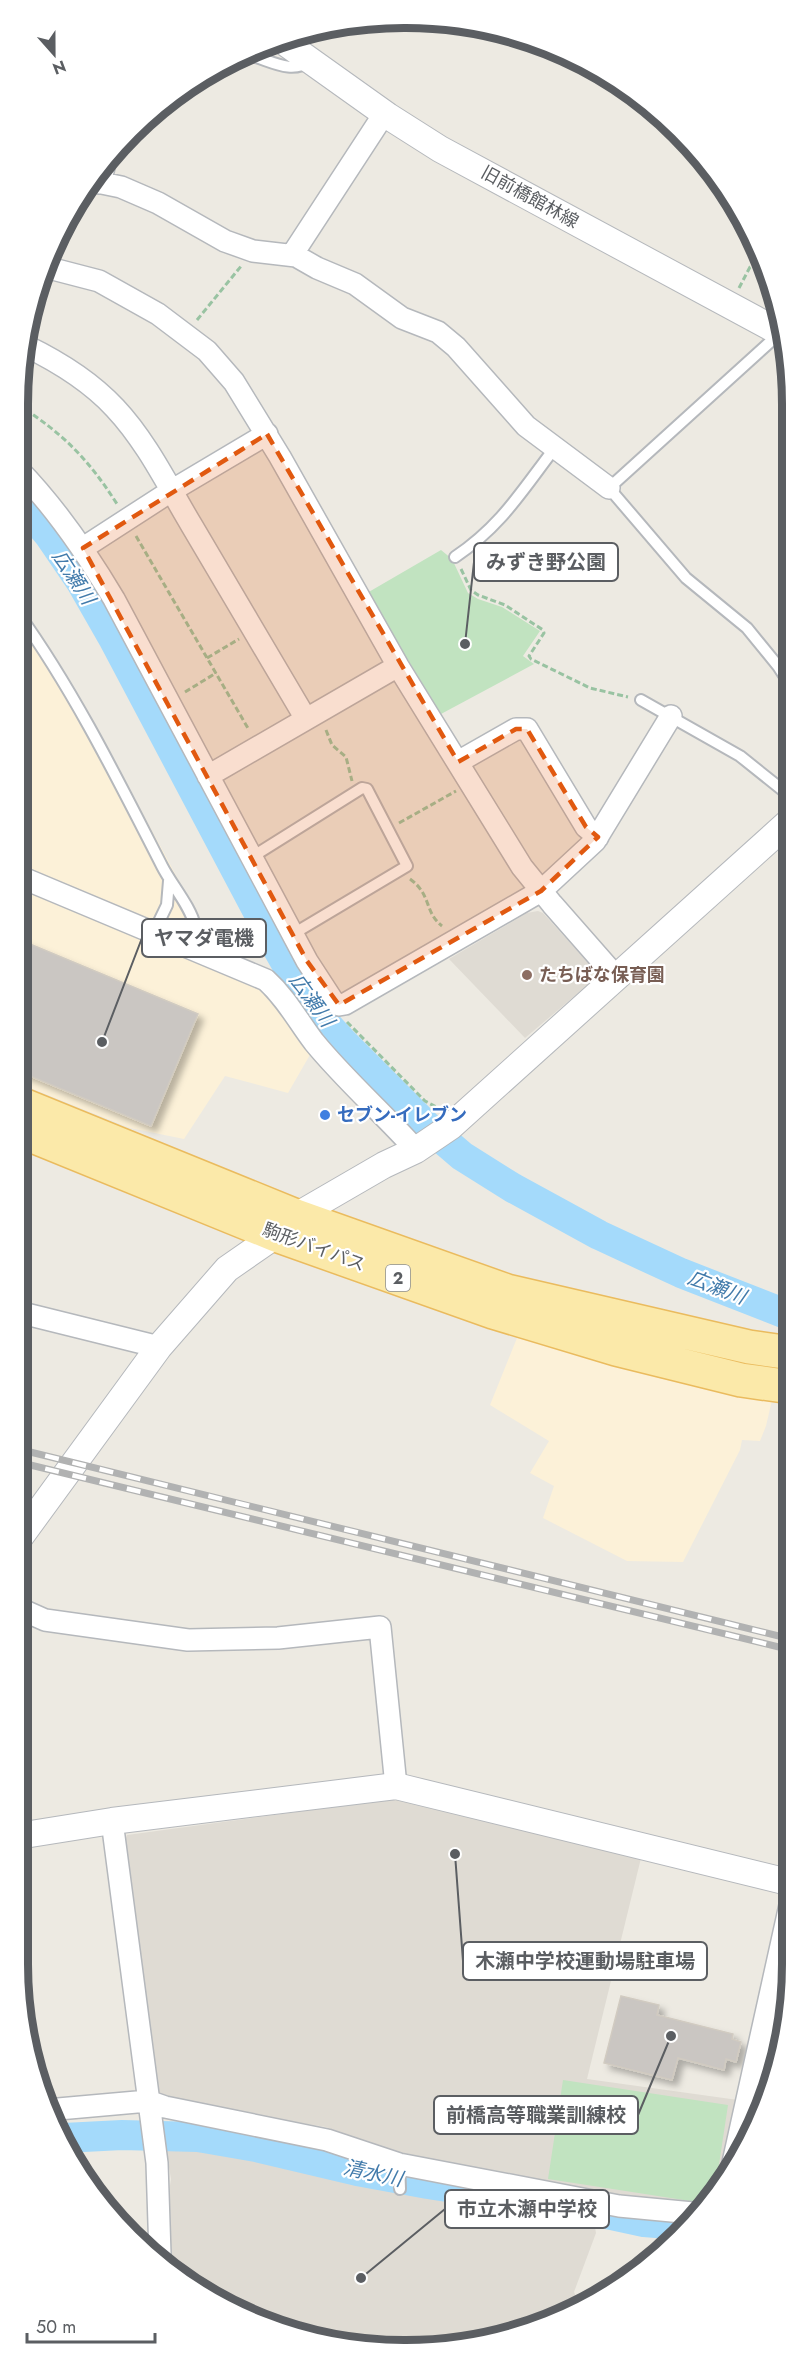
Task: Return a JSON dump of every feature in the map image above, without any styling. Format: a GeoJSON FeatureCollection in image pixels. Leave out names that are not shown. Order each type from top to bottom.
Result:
{"type":"FeatureCollection","features":[{"type":"Feature","properties":{"kind":"main road","name":"駒形バイパス"},"geometry":{"type":"LineString","coordinates":[[28,1108],[286,1226],[493,1312],[616,1349],[741,1380],[782,1386]]}},
{"type":"Feature","properties":{"kind":"main road","name":"駒形バイパス"},"geometry":{"type":"LineString","coordinates":[[28,1134],[286,1226],[507,1291],[749,1347],[782,1352]]}},
{"type":"Feature","properties":{"kind":"street","name":"旧前橋館林線"},"geometry":{"type":"LineString","coordinates":[[290,46],[384,114],[440,148],[773,329]]}},
{"type":"Feature","properties":{"kind":"street"},"geometry":{"type":"LineString","coordinates":[[292,255],[384,114]]}},
{"type":"Feature","properties":{"kind":"street"},"geometry":{"type":"LineString","coordinates":[[104,179],[158,203],[225,241],[253,251],[292,255],[355,284],[402,318],[438,332],[447,338],[526,426],[609,488]]}},
{"type":"Feature","properties":{"kind":"street"},"geometry":{"type":"LineString","coordinates":[[54,269],[99,281],[158,314],[207,351],[234,382],[267,434],[398,666],[522,867],[617,978]]}},
{"type":"Feature","properties":{"kind":"street"},"geometry":{"type":"LineString","coordinates":[[33,350],[66,368],[115,408],[142,442],[306,719]]}},
{"type":"Feature","properties":{"kind":"street"},"geometry":{"type":"LineString","coordinates":[[83,548],[171,491],[267,434]]}},
{"type":"Feature","properties":{"kind":"street"},"geometry":{"type":"LineString","coordinates":[[28,479],[83,548],[114,599],[293,934],[321,984],[333,1001],[339,1005],[345,1004],[541,891],[598,837],[671,717]]}},
{"type":"Feature","properties":{"kind":"street"},"geometry":{"type":"LineString","coordinates":[[208,776],[398,666]]}},
{"type":"Feature","properties":{"kind":"street"},"geometry":{"type":"LineString","coordinates":[[458,762],[516,729],[527,729],[586,827],[598,837]]}},
{"type":"Feature","properties":{"kind":"street"},"geometry":{"type":"LineString","coordinates":[[28,1526],[159,1347],[227,1269],[286,1226],[452,1125],[782,827]]}},
{"type":"Feature","properties":{"kind":"street"},"geometry":{"type":"LineString","coordinates":[[28,880],[266,980],[280,993],[328,1058],[420,1146]]}},
{"type":"Feature","properties":{"kind":"street"},"geometry":{"type":"LineString","coordinates":[[28,1314],[159,1347]]}},
{"type":"Feature","properties":{"kind":"street"},"geometry":{"type":"LineString","coordinates":[[28,1612],[45,1620],[188,1640],[278,1638],[380,1627],[396,1785]]}},
{"type":"Feature","properties":{"kind":"street"},"geometry":{"type":"LineString","coordinates":[[28,1834],[112,1821],[396,1785],[782,1881]]}},
{"type":"Feature","properties":{"kind":"street"},"geometry":{"type":"LineString","coordinates":[[112,1821],[157,2163],[160,2249]]}},
{"type":"Feature","properties":{"kind":"street"},"geometry":{"type":"LineString","coordinates":[[738,2140],[782,1941]]}},
{"type":"Feature","properties":{"kind":"street"},"geometry":{"type":"LineString","coordinates":[[57,2109],[148,2101],[165,2107],[327,2140],[399,2162],[620,2206],[688,2212]]}},
{"type":"Feature","properties":{"kind":"lane"},"geometry":{"type":"LineString","coordinates":[[259,58],[291,68],[301,67],[310,61]]}},
{"type":"Feature","properties":{"kind":"lane"},"geometry":{"type":"LineString","coordinates":[[775,340],[609,488],[686,578],[747,628],[782,672]]}},
{"type":"Feature","properties":{"kind":"lane"},"geometry":{"type":"LineString","coordinates":[[455,558],[479,541],[496,525],[554,449]]}},
{"type":"Feature","properties":{"kind":"lane"},"geometry":{"type":"LineString","coordinates":[[28,629],[64,685],[123,789],[169,881],[196,928],[191,948]]}},
{"type":"Feature","properties":{"kind":"lane"},"geometry":{"type":"LineString","coordinates":[[641,700],[740,756],[782,790]]}},
{"type":"Feature","properties":{"kind":"lane"},"geometry":{"type":"LineString","coordinates":[[252,856],[362,788],[367,789],[407,866],[293,934]]}},
{"type":"Feature","properties":{"kind":"lane"},"geometry":{"type":"LineString","coordinates":[[154,932],[167,905],[169,881]]}},
{"type":"Feature","properties":{"kind":"lane"},"geometry":{"type":"LineString","coordinates":[[399,2162],[400,2189]]}},
{"type":"Feature","properties":{"kind":"path"},"geometry":{"type":"LineString","coordinates":[[186,333],[253,251]]}},
{"type":"Feature","properties":{"kind":"path"},"geometry":{"type":"LineString","coordinates":[[729,305],[750,267],[754,264]]}},
{"type":"Feature","properties":{"kind":"path"},"geometry":{"type":"LineString","coordinates":[[28,411],[46,422],[88,462],[127,520],[258,746]]}},
{"type":"Feature","properties":{"kind":"path"},"geometry":{"type":"LineString","coordinates":[[455,558],[471,590],[505,604],[543,630],[544,633],[529,656],[531,659],[600,691],[641,700]]}},
{"type":"Feature","properties":{"kind":"path"},"geometry":{"type":"LineString","coordinates":[[207,658],[254,631]]}},
{"type":"Feature","properties":{"kind":"path"},"geometry":{"type":"LineString","coordinates":[[168,702],[216,673]]}},
{"type":"Feature","properties":{"kind":"path"},"geometry":{"type":"LineString","coordinates":[[388,829],[471,783]]}},
{"type":"Feature","properties":{"kind":"path"},"geometry":{"type":"LineString","coordinates":[[339,1005],[349,1025],[425,1101],[436,1106],[452,1125]]}},
{"type":"Feature","properties":{"kind":"highlighted area"},"geometry":{"type":"Polygon","coordinates":[[[267,434],[458,762],[516,729],[527,729],[586,827],[598,837],[541,891],[339,1005],[307,961],[83,548],[267,434]]]}},
{"type":"Feature","properties":{"kind":"shaded area"},"geometry":{"type":"Polygon","coordinates":[[[28,620],[90,715],[209,937],[201,963],[265,990],[311,1053],[288,1093],[225,1076],[184,1139],[130,1128],[28,1087],[28,620]]]}},
{"type":"Feature","properties":{"kind":"shaded area","name":"たちばな保育園"},"geometry":{"type":"Polygon","coordinates":[[[538,911],[543,913],[592,967],[590,983],[525,1038],[449,959],[527,913],[538,911]]]}},
{"type":"Feature","properties":{"kind":"shaded area"},"geometry":{"type":"Polygon","coordinates":[[[517,1338],[772,1400],[760,1441],[742,1440],[740,1450],[683,1562],[627,1561],[543,1518],[554,1486],[530,1473],[549,1441],[490,1405],[517,1338]]]}},
{"type":"Feature","properties":{"kind":"shaded area"},"geometry":{"type":"Polygon","coordinates":[[[392,1799],[407,1800],[642,1854],[587,2079],[738,2100],[723,2164],[693,2206],[426,2165],[326,2127],[161,2100],[156,2090],[122,1850],[127,1835],[392,1799]]]}},
{"type":"Feature","properties":{"kind":"shaded area"},"geometry":{"type":"Polygon","coordinates":[[[165,2142],[221,2148],[307,2170],[392,2188],[406,2190],[407,2188],[594,2221],[596,2233],[574,2292],[577,2299],[549,2312],[502,2328],[454,2337],[430,2340],[380,2340],[356,2337],[308,2328],[261,2312],[217,2290],[168,2256],[166,2211],[171,2179],[165,2142]]]}},
{"type":"Feature","properties":{"kind":"green space"},"geometry":{"type":"Polygon","coordinates":[[[441,550],[452,559],[468,593],[502,607],[540,631],[523,656],[534,664],[441,714],[367,593],[441,550]]]}},
{"type":"Feature","properties":{"kind":"green space"},"geometry":{"type":"Polygon","coordinates":[[[563,2080],[728,2105],[718,2174],[696,2202],[548,2179],[563,2080]]]}},
{"type":"Feature","properties":{"kind":"building"},"geometry":{"type":"Polygon","coordinates":[[[28,943],[198,1014],[151,1126],[28,1075],[28,943]]]}},
{"type":"Feature","properties":{"kind":"building"},"geometry":{"type":"Polygon","coordinates":[[[621,1996],[659,2005],[657,2015],[733,2034],[732,2039],[741,2042],[736,2062],[726,2059],[724,2070],[678,2058],[672,2080],[604,2063],[621,1996]]]}},
{"type":"Feature","properties":{"kind":"waterway","name":"広瀬川"},"geometry":{"type":"LineString","coordinates":[[28,510],[49,535],[81,582],[275,944],[304,995],[341,1040],[427,1126],[462,1156],[513,1188],[599,1235],[681,1273],[782,1312]]}},
{"type":"Feature","properties":{"kind":"waterway","name":"清水川"},"geometry":{"type":"LineString","coordinates":[[71,2138],[122,2135],[198,2137],[256,2147],[357,2171],[570,2206],[644,2222],[676,2225]]}},
{"type":"Feature","properties":{"kind":"railway"},"geometry":{"type":"LineString","coordinates":[[28,1451],[782,1637]]}},
{"type":"Feature","properties":{"kind":"railway"},"geometry":{"type":"LineString","coordinates":[[28,1464],[782,1648]]}},
{"type":"Feature","properties":{"kind":"place","name":"みずき野公園"},"geometry":{"type":"Point","coordinates":[465,644]}},
{"type":"Feature","properties":{"kind":"place","name":"たちばな保育園"},"geometry":{"type":"Point","coordinates":[527,975]}},
{"type":"Feature","properties":{"kind":"place","name":"ヤマダ電機"},"geometry":{"type":"Point","coordinates":[102,1042]}},
{"type":"Feature","properties":{"kind":"place","name":"セブン-イレブン"},"geometry":{"type":"Point","coordinates":[325,1115]}},
{"type":"Feature","properties":{"kind":"place","name":"木瀬中学校運動場駐車場"},"geometry":{"type":"Point","coordinates":[455,1854]}},
{"type":"Feature","properties":{"kind":"place","name":"前橋高等職業訓練校"},"geometry":{"type":"Point","coordinates":[671,2036]}},
{"type":"Feature","properties":{"kind":"place","name":"市立木瀬中学校"},"geometry":{"type":"Point","coordinates":[361,2278]}}]}
